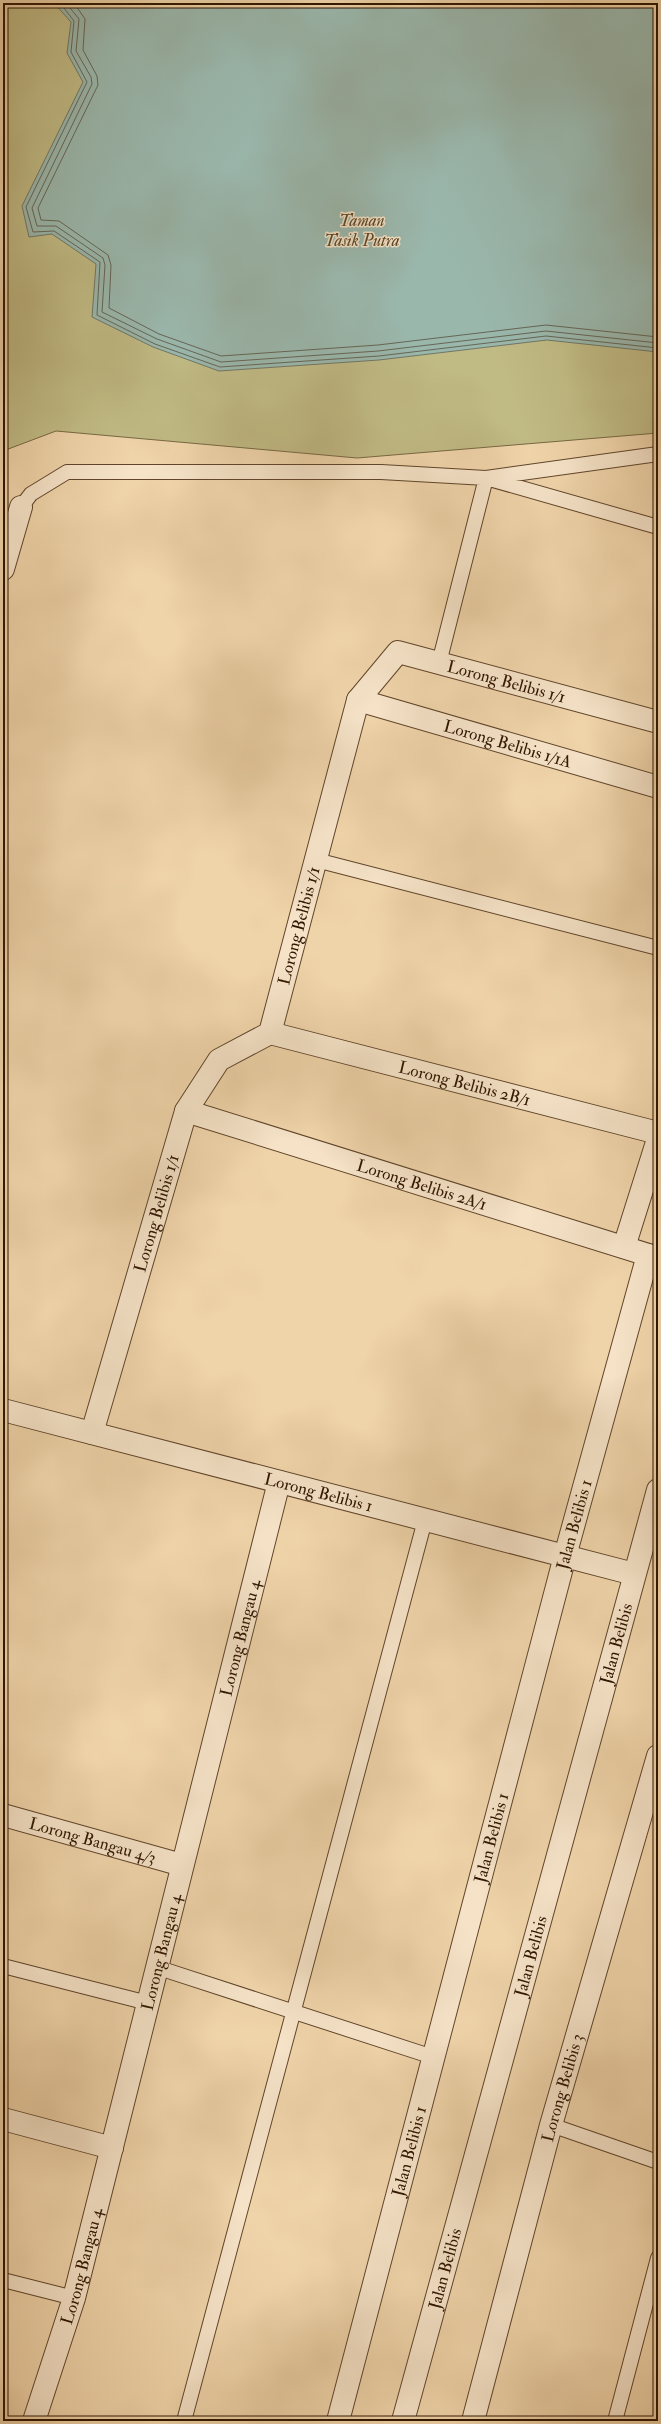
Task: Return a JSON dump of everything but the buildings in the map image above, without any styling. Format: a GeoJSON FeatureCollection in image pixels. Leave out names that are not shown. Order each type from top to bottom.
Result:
{"type":"FeatureCollection","features":[{"type":"Feature","properties":{"kind":"street"},"geometry":{"type":"LineString","coordinates":[[3,569],[8,532],[20,507]]}},
{"type":"Feature","properties":{"kind":"street","name":"Lorong Belibis 1/1"},"geometry":{"type":"LineString","coordinates":[[92,1433],[186,1112],[219,1060],[270,1033],[358,700],[398,652],[658,722]]}},
{"type":"Feature","properties":{"kind":"street","name":"Lorong Belibis 1/1A"},"geometry":{"type":"LineString","coordinates":[[358,700],[658,787]]}},
{"type":"Feature","properties":{"kind":"street","name":"Lorong Belibis 2B/1"},"geometry":{"type":"LineString","coordinates":[[270,1033],[658,1133]]}},
{"type":"Feature","properties":{"kind":"street","name":"Lorong Belibis 2A/1"},"geometry":{"type":"LineString","coordinates":[[186,1112],[653,1257]]}},
{"type":"Feature","properties":{"kind":"street"},"geometry":{"type":"LineString","coordinates":[[624,1247],[658,1139]]}},
{"type":"Feature","properties":{"kind":"street","name":"Jalan Belibis 1"},"geometry":{"type":"LineString","coordinates":[[338,2421],[565,1556],[653,1257]]}},
{"type":"Feature","properties":{"kind":"street","name":"Lorong Belibis 1"},"geometry":{"type":"LineString","coordinates":[[3,1410],[634,1574]]}},
{"type":"Feature","properties":{"kind":"street","name":"Lorong Bangau 4"},"geometry":{"type":"LineString","coordinates":[[36,2421],[74,2298],[279,1482]]}},
{"type":"Feature","properties":{"kind":"street","name":"Jalan Belibis"},"geometry":{"type":"LineString","coordinates":[[403,2421],[658,1490]]}},
{"type":"Feature","properties":{"kind":"street","name":"Lorong Belibis 3"},"geometry":{"type":"LineString","coordinates":[[474,2421],[551,2125],[658,1756]]}},
{"type":"Feature","properties":{"kind":"street","name":"Lorong Bangau 4/3"},"geometry":{"type":"LineString","coordinates":[[3,1815],[182,1866]]}},
{"type":"Feature","properties":{"kind":"street"},"geometry":{"type":"LineString","coordinates":[[3,2119],[112,2148]]}},
{"type":"Feature","properties":{"kind":"lane"},"geometry":{"type":"LineString","coordinates":[[20,507],[30,494],[67,472],[380,472],[486,478],[658,454]]}},
{"type":"Feature","properties":{"kind":"lane"},"geometry":{"type":"LineString","coordinates":[[486,478],[658,527]]}},
{"type":"Feature","properties":{"kind":"lane"},"geometry":{"type":"LineString","coordinates":[[439,663],[486,478]]}},
{"type":"Feature","properties":{"kind":"lane"},"geometry":{"type":"LineString","coordinates":[[316,860],[658,948]]}},
{"type":"Feature","properties":{"kind":"lane"},"geometry":{"type":"LineString","coordinates":[[184,2421],[425,1520]]}},
{"type":"Feature","properties":{"kind":"lane"},"geometry":{"type":"LineString","coordinates":[[3,1966],[148,2004]]}},
{"type":"Feature","properties":{"kind":"lane"},"geometry":{"type":"LineString","coordinates":[[156,1967],[433,2057]]}},
{"type":"Feature","properties":{"kind":"lane"},"geometry":{"type":"LineString","coordinates":[[551,2125],[658,2162]]}},
{"type":"Feature","properties":{"kind":"lane"},"geometry":{"type":"LineString","coordinates":[[615,2421],[658,2258]]}},
{"type":"Feature","properties":{"kind":"lane"},"geometry":{"type":"LineString","coordinates":[[3,2280],[74,2298]]}},
{"type":"Feature","properties":{"kind":"green space","name":"Taman Tasik Putra"},"geometry":{"type":"Polygon","coordinates":[[[3,3],[658,3],[658,433],[357,458],[56,431],[3,451],[3,3]]]}},
{"type":"Feature","properties":{"kind":"water","name":"Taman Tasik Putra"},"geometry":{"type":"Polygon","coordinates":[[[54,3],[658,3],[658,352],[547,340],[379,360],[219,371],[153,347],[92,317],[96,264],[52,234],[29,237],[22,206],[83,82],[67,53],[71,22],[54,3]]]}}]}
